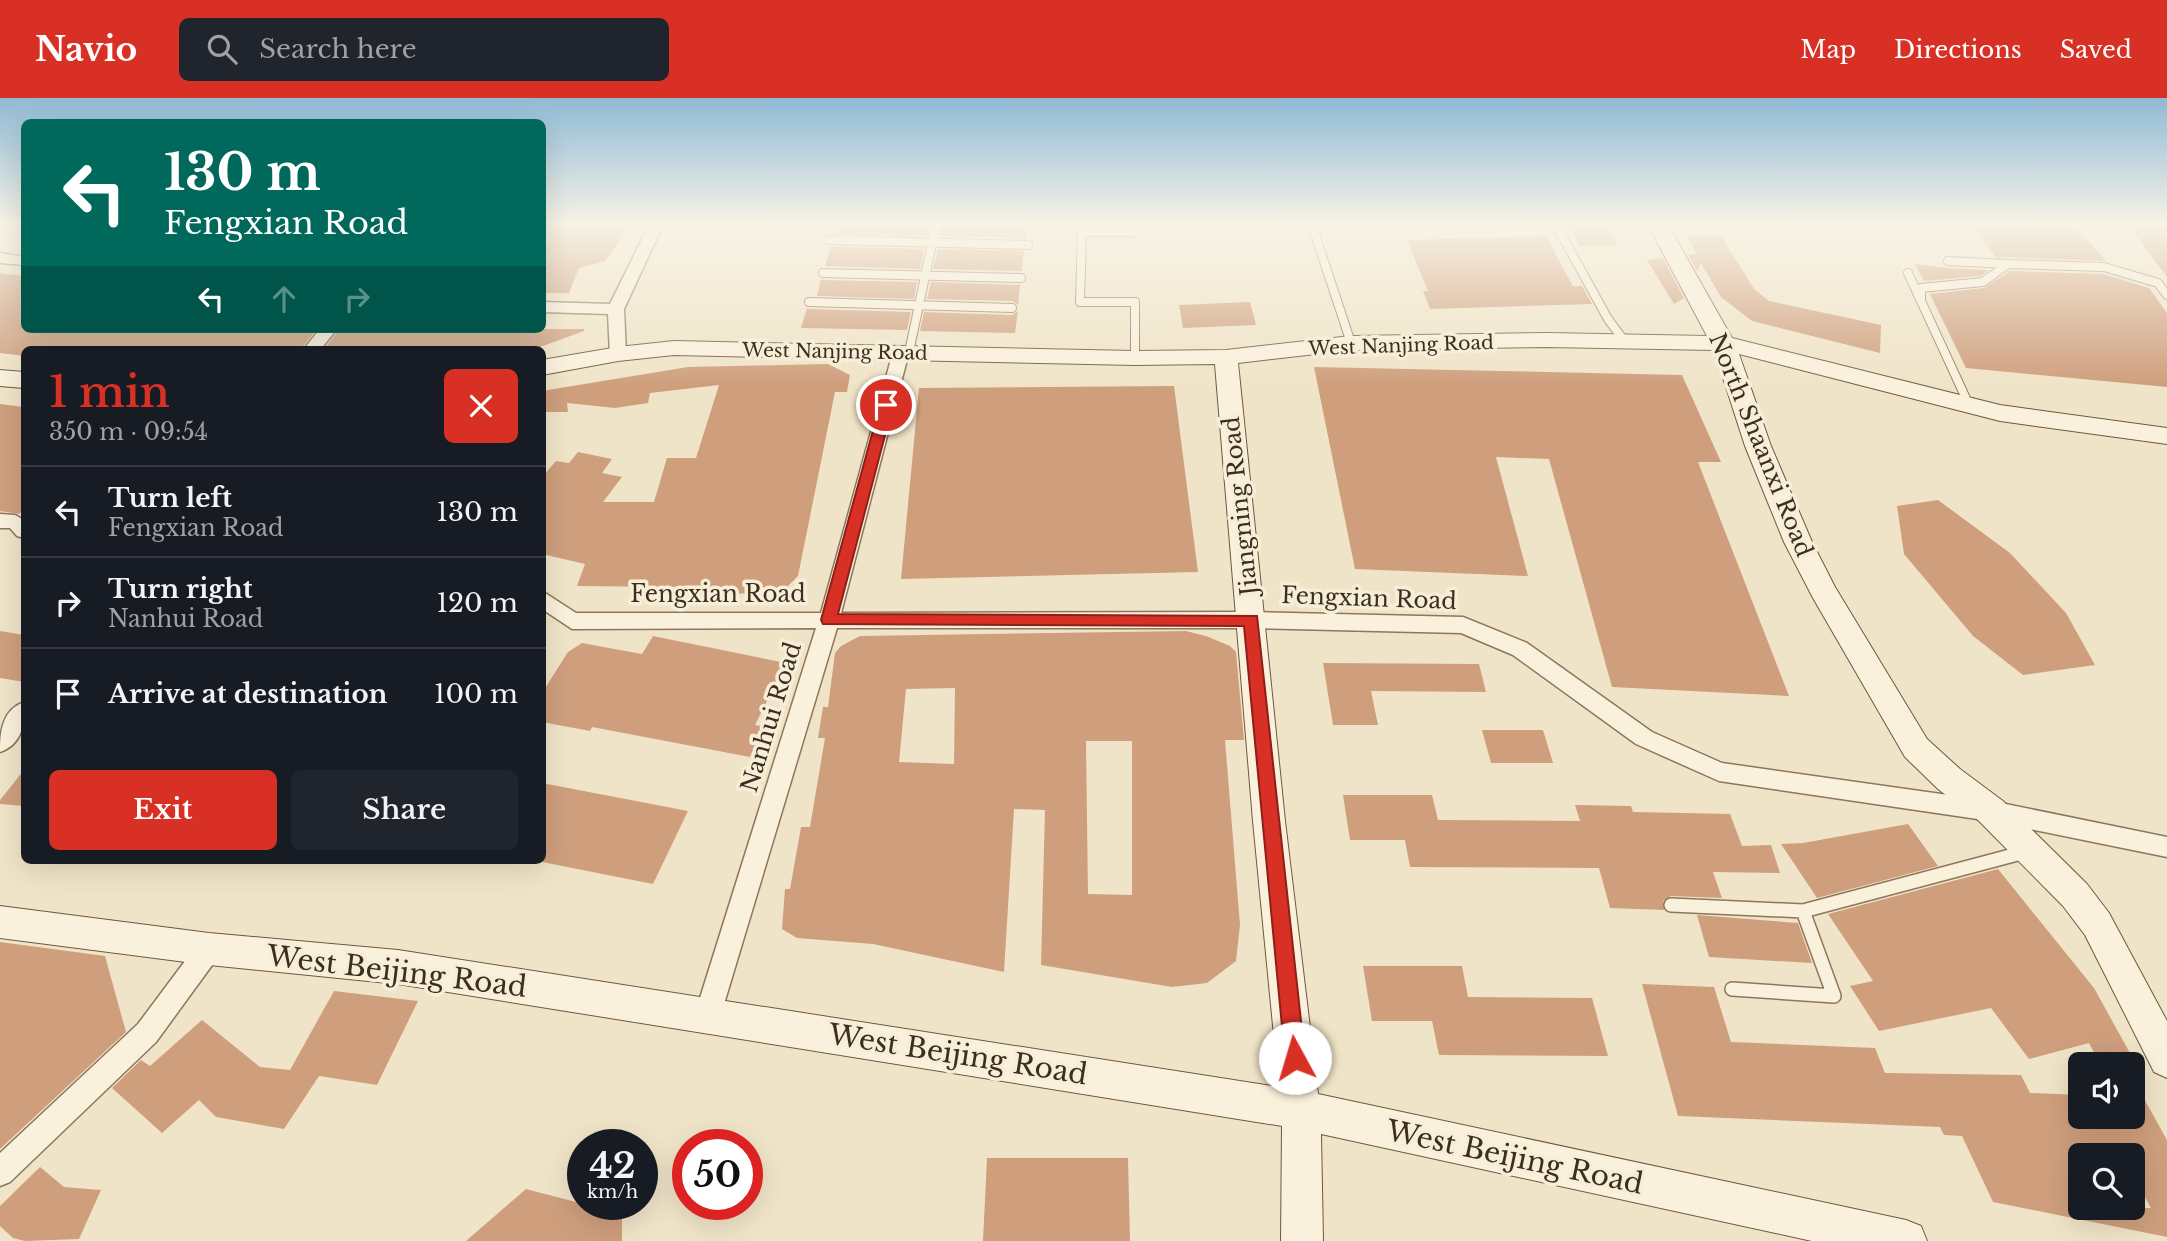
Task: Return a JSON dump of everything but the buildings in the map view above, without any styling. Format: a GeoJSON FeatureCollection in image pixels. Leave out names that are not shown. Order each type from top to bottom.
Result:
{"type":"FeatureCollection","features":[{"type":"Feature","properties":{"kind":"main road","name":"North Shaanxi Road"},"geometry":{"type":"LineString","coordinates":[[1687,278],[1723,343],[1758,446],[1798,542],[1823,591],[1916,748],[1950,779],[1992,811],[2075,895],[2097,923],[2167,1059]]}},
{"type":"Feature","properties":{"kind":"main road","name":"West Nanjing Road"},"geometry":{"type":"LineString","coordinates":[[546,367],[618,354],[674,348],[1135,358],[1226,357],[1351,343],[1723,343],[2013,415],[2167,436]]}},
{"type":"Feature","properties":{"kind":"main road","name":"Jiangning Road"},"geometry":{"type":"LineString","coordinates":[[1226,357],[1301,1110],[1302,1241]]}},
{"type":"Feature","properties":{"kind":"main road"},"geometry":{"type":"LineString","coordinates":[[0,378],[21,380]]}},
{"type":"Feature","properties":{"kind":"main road","name":"West Beijing Road"},"geometry":{"type":"LineString","coordinates":[[0,922],[209,949],[398,967],[1301,1110],[1906,1241]]}},
{"type":"Feature","properties":{"kind":"street"},"geometry":{"type":"LineString","coordinates":[[618,354],[616,309],[631,278]]}},
{"type":"Feature","properties":{"kind":"street"},"geometry":{"type":"LineString","coordinates":[[546,307],[616,309]]}},
{"type":"Feature","properties":{"kind":"street","name":"Nanhui Road"},"geometry":{"type":"LineString","coordinates":[[708,1014],[829,620],[905,352]]}},
{"type":"Feature","properties":{"kind":"street"},"geometry":{"type":"LineString","coordinates":[[0,521],[15,523],[21,528]]}},
{"type":"Feature","properties":{"kind":"street","name":"Fengxian Road"},"geometry":{"type":"LineString","coordinates":[[546,601],[572,621],[1251,620],[1463,625],[1520,649],[1644,738],[1719,772],[1992,811],[2167,847]]}},
{"type":"Feature","properties":{"kind":"street"},"geometry":{"type":"LineString","coordinates":[[0,743],[21,715]]}},
{"type":"Feature","properties":{"kind":"street"},"geometry":{"type":"LineString","coordinates":[[0,1172],[147,1033],[209,949]]}},
{"type":"Feature","properties":{"kind":"lane"},"geometry":{"type":"LineString","coordinates":[[905,352],[924,278]]}},
{"type":"Feature","properties":{"kind":"lane"},"geometry":{"type":"LineString","coordinates":[[1081,278],[1080,302],[1135,302],[1135,358]]}},
{"type":"Feature","properties":{"kind":"lane"},"geometry":{"type":"LineString","coordinates":[[1330,278],[1351,343]]}},
{"type":"Feature","properties":{"kind":"lane"},"geometry":{"type":"LineString","coordinates":[[1586,278],[1608,319],[1625,342]]}},
{"type":"Feature","properties":{"kind":"lane"},"geometry":{"type":"LineString","coordinates":[[1910,278],[1969,405]]}},
{"type":"Feature","properties":{"kind":"lane"},"geometry":{"type":"LineString","coordinates":[[1921,301],[1921,288],[1983,282],[1988,278]]}},
{"type":"Feature","properties":{"kind":"lane"},"geometry":{"type":"LineString","coordinates":[[2142,278],[2158,283],[2167,295]]}},
{"type":"Feature","properties":{"kind":"lane"},"geometry":{"type":"LineString","coordinates":[[809,302],[1012,308]]}},
{"type":"Feature","properties":{"kind":"lane"},"geometry":{"type":"LineString","coordinates":[[1671,905],[1803,911],[2032,850]]}},
{"type":"Feature","properties":{"kind":"lane"},"geometry":{"type":"LineString","coordinates":[[1732,989],[1835,996],[1803,911]]}},
{"type":"Feature","properties":{"kind":"route"},"geometry":{"type":"LineString","coordinates":[[886,405],[829,620],[1251,620],[1269,821],[1295,1058]]}}]}
